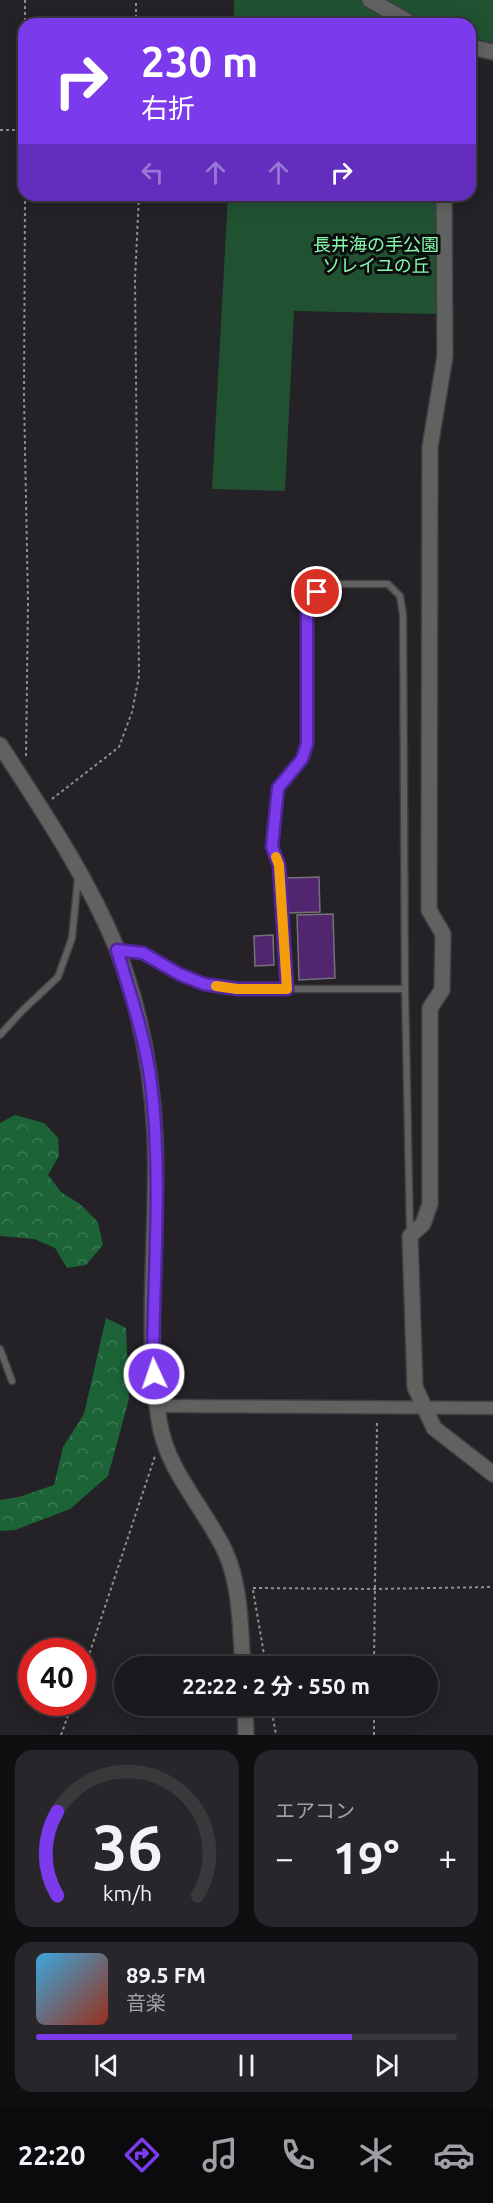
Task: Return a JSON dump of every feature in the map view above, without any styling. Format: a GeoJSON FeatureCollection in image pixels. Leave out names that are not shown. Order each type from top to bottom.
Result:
{"type":"FeatureCollection","features":[{"type":"Feature","properties":{"kind":"street"},"geometry":{"type":"LineString","coordinates":[[370,0],[402,18]]}},
{"type":"Feature","properties":{"kind":"street"},"geometry":{"type":"LineString","coordinates":[[476,48],[493,52]]}},
{"type":"Feature","properties":{"kind":"street"},"geometry":{"type":"LineString","coordinates":[[444,201],[445,356],[430,447],[429,910],[443,934],[442,990],[430,1008],[430,1204],[423,1224],[410,1236],[415,1387],[434,1428],[493,1474]]}},
{"type":"Feature","properties":{"kind":"street"},"geometry":{"type":"LineString","coordinates":[[0,745],[79,871],[117,950],[142,1032],[151,1082],[156,1179],[153,1358],[159,1422],[182,1481],[212,1525],[237,1588],[242,1656]]}},
{"type":"Feature","properties":{"kind":"street"},"geometry":{"type":"LineString","coordinates":[[158,1406],[493,1408]]}},
{"type":"Feature","properties":{"kind":"street"},"geometry":{"type":"LineString","coordinates":[[245,1716],[246,1735]]}},
{"type":"Feature","properties":{"kind":"lane"},"geometry":{"type":"LineString","coordinates":[[287,989],[279,865],[272,847],[278,788],[302,759],[307,744],[307,609],[317,592],[328,584],[388,584],[400,596],[403,615],[405,989],[410,1236]]}},
{"type":"Feature","properties":{"kind":"lane"},"geometry":{"type":"LineString","coordinates":[[0,1035],[22,1010],[58,977],[72,938],[79,871]]}},
{"type":"Feature","properties":{"kind":"lane"},"geometry":{"type":"LineString","coordinates":[[117,950],[143,953],[179,974],[204,984],[237,989],[405,989]]}},
{"type":"Feature","properties":{"kind":"lane"},"geometry":{"type":"LineString","coordinates":[[0,1349],[12,1381]]}},
{"type":"Feature","properties":{"kind":"path"},"geometry":{"type":"LineString","coordinates":[[25,0],[25,18]]}},
{"type":"Feature","properties":{"kind":"path"},"geometry":{"type":"LineString","coordinates":[[136,0],[136,18]]}},
{"type":"Feature","properties":{"kind":"path"},"geometry":{"type":"LineString","coordinates":[[0,130],[18,130]]}},
{"type":"Feature","properties":{"kind":"path"},"geometry":{"type":"LineString","coordinates":[[22,779],[27,751],[25,201]]}},
{"type":"Feature","properties":{"kind":"path"},"geometry":{"type":"LineString","coordinates":[[41,809],[119,747],[132,712],[139,676],[135,279],[139,201]]}},
{"type":"Feature","properties":{"kind":"path"},"geometry":{"type":"LineString","coordinates":[[374,1656],[377,1408]]}},
{"type":"Feature","properties":{"kind":"path"},"geometry":{"type":"LineString","coordinates":[[95,1638],[155,1455]]}},
{"type":"Feature","properties":{"kind":"path"},"geometry":{"type":"LineString","coordinates":[[237,1588],[493,1587]]}},
{"type":"Feature","properties":{"kind":"path"},"geometry":{"type":"LineString","coordinates":[[253,1588],[264,1656]]}},
{"type":"Feature","properties":{"kind":"path"},"geometry":{"type":"LineString","coordinates":[[61,1735],[68,1716]]}},
{"type":"Feature","properties":{"kind":"path"},"geometry":{"type":"LineString","coordinates":[[273,1716],[276,1735]]}},
{"type":"Feature","properties":{"kind":"path"},"geometry":{"type":"LineString","coordinates":[[374,1716],[374,1735]]}},
{"type":"Feature","properties":{"kind":"green space"},"geometry":{"type":"Polygon","coordinates":[[[234,0],[493,0],[493,43],[476,39],[476,18],[234,18],[234,0]]]}},
{"type":"Feature","properties":{"kind":"green space","name":"長井海の手公園 ソレイユの丘"},"geometry":{"type":"Polygon","coordinates":[[[228,201],[437,201],[436,314],[294,311],[285,491],[212,489],[228,201]]]}},
{"type":"Feature","properties":{"kind":"green space"},"geometry":{"type":"Polygon","coordinates":[[[15,1115],[44,1123],[58,1138],[59,1156],[48,1175],[61,1192],[80,1204],[98,1222],[103,1245],[86,1265],[67,1268],[55,1248],[34,1239],[0,1236],[0,1123],[15,1115]]]}},
{"type":"Feature","properties":{"kind":"green space"},"geometry":{"type":"Polygon","coordinates":[[[106,1318],[126,1328],[129,1399],[108,1476],[70,1509],[15,1530],[0,1531],[0,1500],[19,1497],[54,1485],[63,1447],[84,1414],[106,1318]]]}},
{"type":"Feature","properties":{"kind":"building"},"geometry":{"type":"Polygon","coordinates":[[[319,877],[320,912],[288,913],[286,878],[319,877]]]}},
{"type":"Feature","properties":{"kind":"building"},"geometry":{"type":"Polygon","coordinates":[[[333,914],[335,978],[299,980],[297,915],[333,914]]]}},
{"type":"Feature","properties":{"kind":"building"},"geometry":{"type":"Polygon","coordinates":[[[273,935],[274,965],[255,966],[254,936],[273,935]]]}},
{"type":"Feature","properties":{"kind":"slow traffic"},"geometry":{"type":"LineString","coordinates":[[216,986],[237,989],[287,989],[279,865],[276,857]]}},
{"type":"Feature","properties":{"kind":"route"},"geometry":{"type":"LineString","coordinates":[[154,1374],[156,1179],[151,1082],[142,1032],[117,950],[143,953],[179,974],[204,984],[237,989],[287,989],[279,865],[272,847],[275,801],[278,788],[302,759],[307,744],[307,609],[317,592]]}}]}
